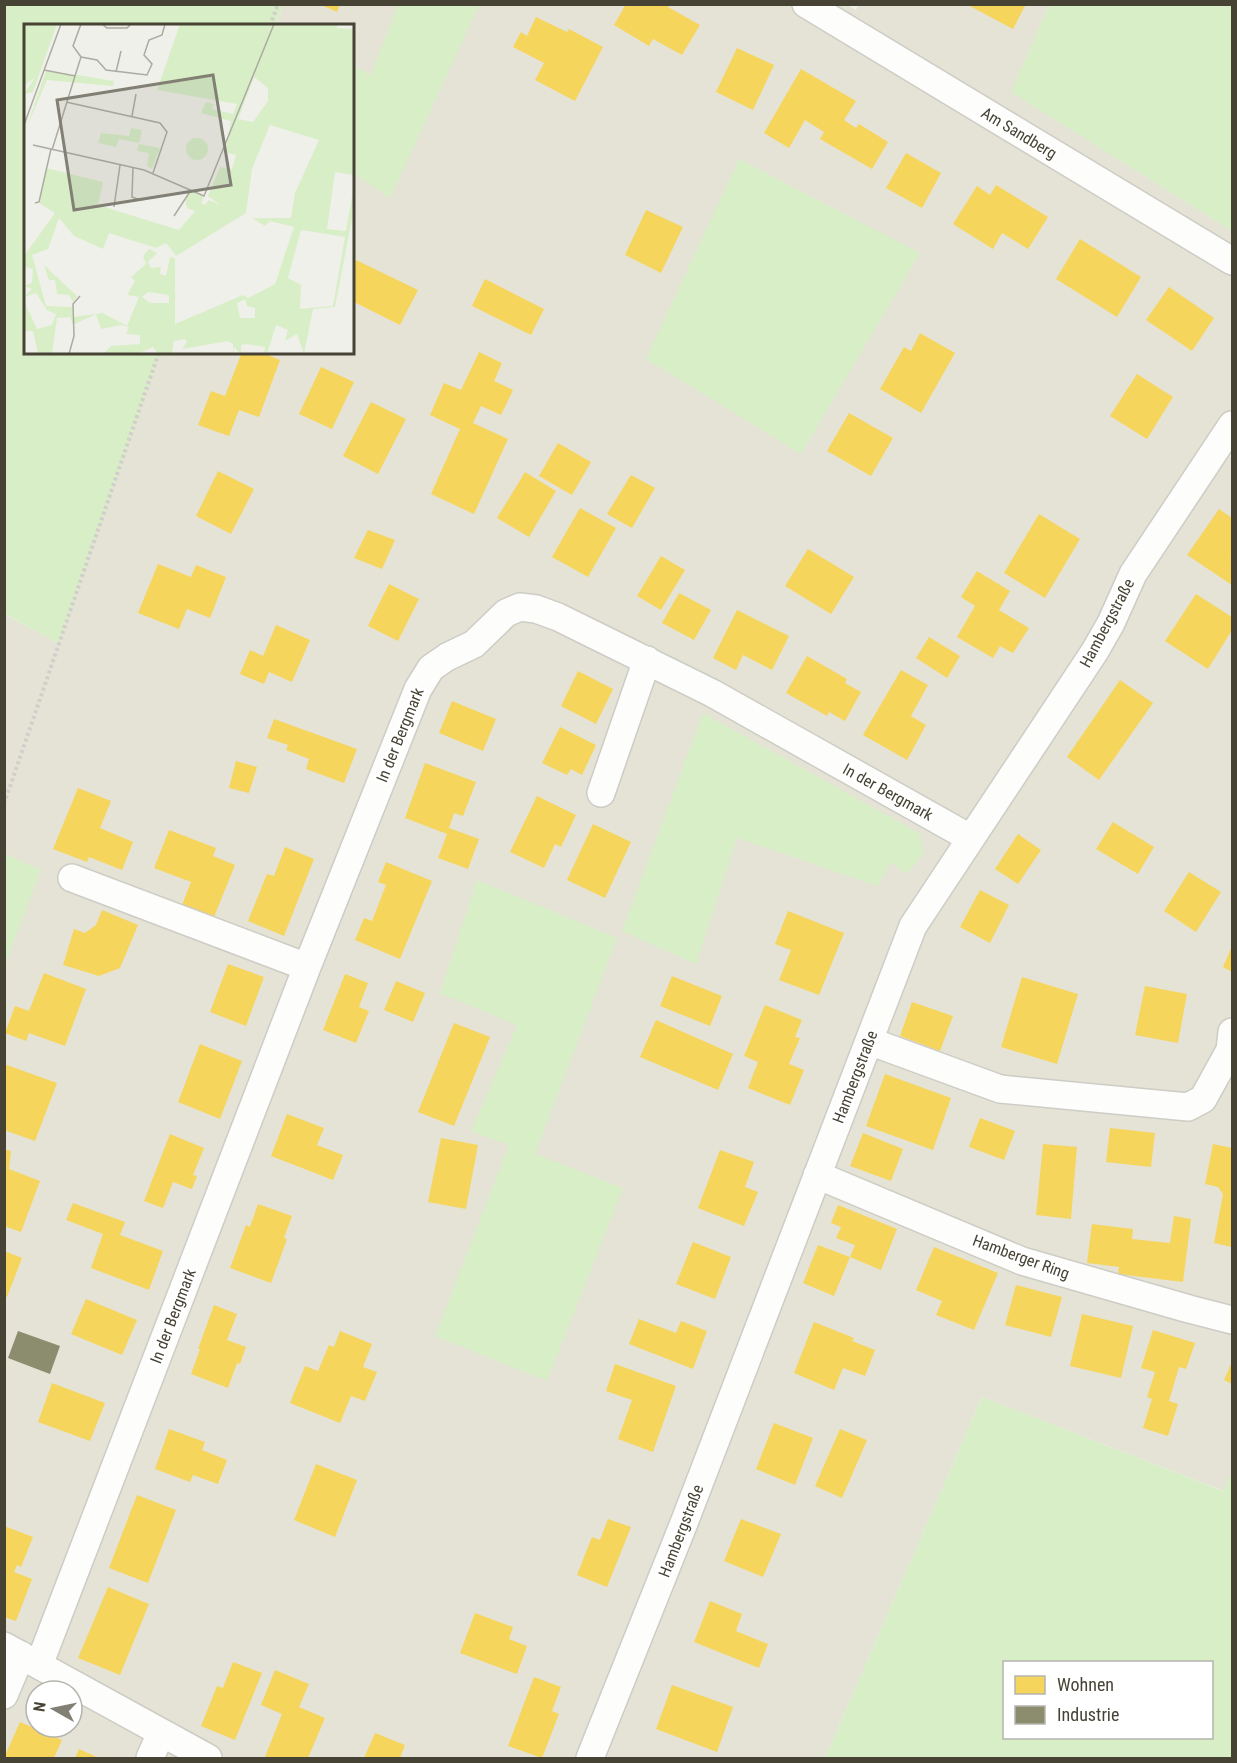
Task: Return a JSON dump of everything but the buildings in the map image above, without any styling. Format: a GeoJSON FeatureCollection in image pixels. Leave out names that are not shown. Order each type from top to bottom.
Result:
{"type":"FeatureCollection","features":[{"type":"Feature","properties":{"kind":"street","name":"Am Sandberg"},"geometry":{"type":"LineString","coordinates":[[806,4],[1233,261]]}},
{"type":"Feature","properties":{"kind":"street","name":"Hambergstraße"},"geometry":{"type":"LineString","coordinates":[[590,1758],[687,1515],[913,926],[1100,642],[1133,574],[1228,443]]}},
{"type":"Feature","properties":{"kind":"street","name":"In der Bergmark"},"geometry":{"type":"LineString","coordinates":[[4,1695],[308,968],[418,689],[431,668],[447,657],[474,644],[506,613],[520,607],[536,609],[558,617],[712,693],[970,838]]}},
{"type":"Feature","properties":{"kind":"street"},"geometry":{"type":"LineString","coordinates":[[601,793],[647,660]]}},
{"type":"Feature","properties":{"kind":"street"},"geometry":{"type":"LineString","coordinates":[[72,878],[308,968]]}},
{"type":"Feature","properties":{"kind":"street"},"geometry":{"type":"LineString","coordinates":[[869,1041],[1000,1089],[1188,1107],[1203,1100],[1230,1050],[1233,1032]]}},
{"type":"Feature","properties":{"kind":"street","name":"Hamberger Ring"},"geometry":{"type":"LineString","coordinates":[[817,1175],[1022,1261],[1233,1320]]}},
{"type":"Feature","properties":{"kind":"street"},"geometry":{"type":"LineString","coordinates":[[22,1655],[208,1758]]}},
{"type":"Feature","properties":{"kind":"street"},"geometry":{"type":"LineString","coordinates":[[150,1758],[160,1733]]}},
{"type":"Feature","properties":{"kind":"path"},"geometry":{"type":"LineString","coordinates":[[271,24],[278,4]]}},
{"type":"Feature","properties":{"kind":"path"},"geometry":{"type":"LineString","coordinates":[[4,804],[158,354]]}},
{"type":"Feature","properties":{"kind":"shaded area"},"geometry":{"type":"Polygon","coordinates":[[[845,4],[856,10],[859,4],[1049,5],[1012,92],[1232,231],[1232,425],[1219,446],[1232,458],[1232,1472],[1224,1491],[982,1397],[825,1758],[5,1758],[4,614],[58,643],[160,354],[354,354],[354,24],[276,24],[283,5],[845,4]]]}},
{"type":"Feature","properties":{"kind":"green space"},"geometry":{"type":"Polygon","coordinates":[[[4,5],[283,5],[276,24],[24,24],[24,354],[160,354],[58,643],[5,614],[4,5]]]}},
{"type":"Feature","properties":{"kind":"green space"},"geometry":{"type":"Polygon","coordinates":[[[398,5],[479,5],[390,198],[354,174],[354,67],[371,75],[398,5]]]}},
{"type":"Feature","properties":{"kind":"green space"},"geometry":{"type":"Polygon","coordinates":[[[1049,5],[1232,5],[1232,231],[1011,92],[1049,5]]]}},
{"type":"Feature","properties":{"kind":"green space"},"geometry":{"type":"Polygon","coordinates":[[[739,159],[920,253],[801,454],[646,359],[739,159]]]}},
{"type":"Feature","properties":{"kind":"green space"},"geometry":{"type":"Polygon","coordinates":[[[703,713],[919,833],[924,854],[906,874],[891,862],[878,886],[737,838],[696,964],[622,931],[703,713]]]}},
{"type":"Feature","properties":{"kind":"green space"},"geometry":{"type":"Polygon","coordinates":[[[5,854],[41,870],[5,965],[5,854]]]}},
{"type":"Feature","properties":{"kind":"green space"},"geometry":{"type":"Polygon","coordinates":[[[477,880],[617,938],[535,1154],[623,1188],[547,1381],[435,1336],[509,1145],[471,1131],[517,1025],[440,993],[477,880]]]}},
{"type":"Feature","properties":{"kind":"green space"},"geometry":{"type":"Polygon","coordinates":[[[982,1397],[1223,1491],[1232,1472],[1232,1758],[825,1758],[982,1397]]]}}]}
